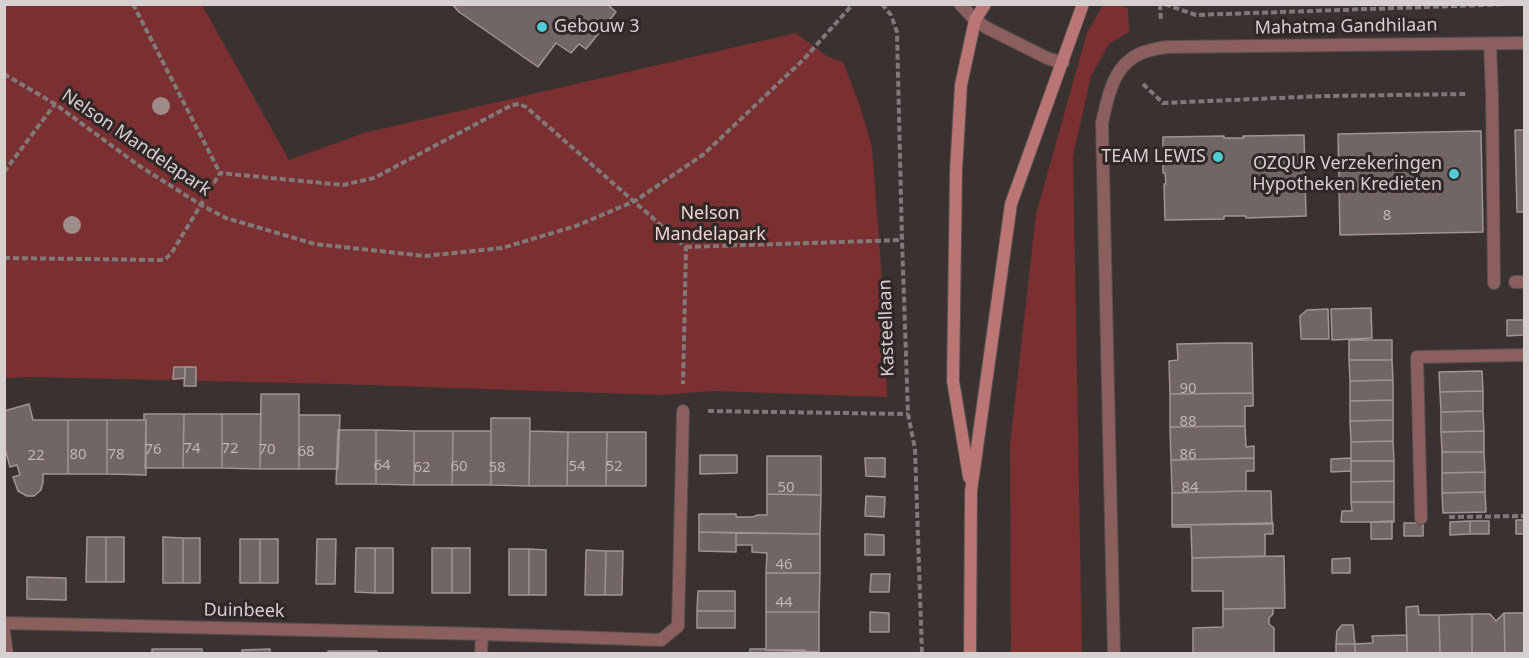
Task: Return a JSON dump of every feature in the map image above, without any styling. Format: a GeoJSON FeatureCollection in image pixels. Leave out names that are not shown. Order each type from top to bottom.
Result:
{"type":"FeatureCollection","features":[{"type":"Feature","properties":{"kind":"main road"},"geometry":{"type":"LineString","coordinates":[[971,491],[953,381],[956,171],[961,85],[975,20],[985,4]]}},
{"type":"Feature","properties":{"kind":"main road"},"geometry":{"type":"LineString","coordinates":[[970,654],[971,491],[1011,204],[1083,4]]}},
{"type":"Feature","properties":{"kind":"street"},"geometry":{"type":"LineString","coordinates":[[960,4],[975,20],[987,28],[1047,58],[1063,63]]}},
{"type":"Feature","properties":{"kind":"street","name":"Mahatma Gandhilaan"},"geometry":{"type":"LineString","coordinates":[[1123,66],[1142,53],[1167,47],[1524,43]]}},
{"type":"Feature","properties":{"kind":"street"},"geometry":{"type":"LineString","coordinates":[[1490,44],[1494,283]]}},
{"type":"Feature","properties":{"kind":"street"},"geometry":{"type":"LineString","coordinates":[[1114,654],[1102,123],[1109,89],[1123,66]]}},
{"type":"Feature","properties":{"kind":"street"},"geometry":{"type":"LineString","coordinates":[[1421,518],[1417,357],[1524,355]]}},
{"type":"Feature","properties":{"kind":"street","name":"Duinbeek"},"geometry":{"type":"LineString","coordinates":[[4,623],[661,640],[678,626],[683,411]]}},
{"type":"Feature","properties":{"kind":"street"},"geometry":{"type":"LineString","coordinates":[[4,632],[7,654]]}},
{"type":"Feature","properties":{"kind":"street"},"geometry":{"type":"LineString","coordinates":[[481,654],[482,634]]}},
{"type":"Feature","properties":{"kind":"path"},"geometry":{"type":"LineString","coordinates":[[133,4],[220,173]]}},
{"type":"Feature","properties":{"kind":"path","name":"Nelson Mandelapark"},"geometry":{"type":"LineString","coordinates":[[4,74],[55,104],[138,165],[226,218],[315,244],[424,256],[502,248],[576,226],[635,201],[704,154],[804,59],[853,4]]}},
{"type":"Feature","properties":{"kind":"path","name":"Kasteellaan"},"geometry":{"type":"LineString","coordinates":[[882,4],[891,15],[897,32],[902,240],[909,414],[915,449],[922,654]]}},
{"type":"Feature","properties":{"kind":"path"},"geometry":{"type":"LineString","coordinates":[[1165,4],[1196,15],[1512,4]]}},
{"type":"Feature","properties":{"kind":"path"},"geometry":{"type":"LineString","coordinates":[[1123,66],[1163,103],[1325,96],[1492,94]]}},
{"type":"Feature","properties":{"kind":"path"},"geometry":{"type":"LineString","coordinates":[[4,172],[55,104]]}},
{"type":"Feature","properties":{"kind":"path"},"geometry":{"type":"LineString","coordinates":[[220,173],[343,185],[374,178],[512,105],[519,104],[526,107],[686,247],[902,240]]}},
{"type":"Feature","properties":{"kind":"path"},"geometry":{"type":"LineString","coordinates":[[4,258],[164,260],[171,254],[220,173]]}},
{"type":"Feature","properties":{"kind":"path"},"geometry":{"type":"LineString","coordinates":[[686,247],[683,411],[909,414]]}},
{"type":"Feature","properties":{"kind":"path"},"geometry":{"type":"LineString","coordinates":[[1421,518],[1524,516]]}},
{"type":"Feature","properties":{"kind":"green space","name":"Nelson Mandelapark"},"geometry":{"type":"Polygon","coordinates":[[[4,5],[202,5],[289,160],[364,133],[796,33],[828,57],[843,62],[860,106],[872,147],[885,322],[887,397],[713,391],[660,395],[337,384],[5,378],[4,5]]]}},
{"type":"Feature","properties":{"kind":"green space"},"geometry":{"type":"Polygon","coordinates":[[[1103,5],[1121,5],[1128,8],[1129,32],[1109,44],[1091,76],[1073,156],[1082,653],[1011,653],[1010,444],[1036,214],[1087,33],[1103,5]]]}},
{"type":"Feature","properties":{"kind":"building","name":"Gebouw 3"},"geometry":{"type":"Polygon","coordinates":[[[452,4],[607,4],[616,12],[586,49],[579,44],[571,53],[556,43],[538,67],[459,12],[452,4]]]}},
{"type":"Feature","properties":{"kind":"building"},"geometry":{"type":"Polygon","coordinates":[[[1515,130],[1524,130],[1524,212],[1517,212],[1515,130]]]}},
{"type":"Feature","properties":{"kind":"building"},"geometry":{"type":"Polygon","coordinates":[[[1481,131],[1483,232],[1340,235],[1338,134],[1481,131]]]}},
{"type":"Feature","properties":{"kind":"building"},"geometry":{"type":"Polygon","coordinates":[[[1304,135],[1306,216],[1246,218],[1246,216],[1224,216],[1224,219],[1165,220],[1164,184],[1166,184],[1165,173],[1163,173],[1163,137],[1244,138],[1243,136],[1304,135]]]}},
{"type":"Feature","properties":{"kind":"building"},"geometry":{"type":"Polygon","coordinates":[[[1371,308],[1372,338],[1332,340],[1331,309],[1371,308]]]}},
{"type":"Feature","properties":{"kind":"building"},"geometry":{"type":"Polygon","coordinates":[[[1328,309],[1329,339],[1301,339],[1300,316],[1307,310],[1328,309]]]}},
{"type":"Feature","properties":{"kind":"building"},"geometry":{"type":"Polygon","coordinates":[[[1507,320],[1524,320],[1524,335],[1507,336],[1507,320]]]}},
{"type":"Feature","properties":{"kind":"building"},"geometry":{"type":"Polygon","coordinates":[[[1349,340],[1392,340],[1392,360],[1349,360],[1349,340]]]}},
{"type":"Feature","properties":{"kind":"building"},"geometry":{"type":"Polygon","coordinates":[[[1252,343],[1253,393],[1170,394],[1169,361],[1178,360],[1177,344],[1252,343]]]}},
{"type":"Feature","properties":{"kind":"building"},"geometry":{"type":"Polygon","coordinates":[[[1349,360],[1392,360],[1393,380],[1350,381],[1349,360]]]}},
{"type":"Feature","properties":{"kind":"building"},"geometry":{"type":"Polygon","coordinates":[[[174,367],[185,367],[185,378],[173,379],[174,367]]]}},
{"type":"Feature","properties":{"kind":"building"},"geometry":{"type":"Polygon","coordinates":[[[185,367],[196,367],[196,386],[184,386],[185,367]]]}},
{"type":"Feature","properties":{"kind":"building"},"geometry":{"type":"Polygon","coordinates":[[[1482,371],[1483,391],[1440,392],[1439,372],[1482,371]]]}},
{"type":"Feature","properties":{"kind":"building"},"geometry":{"type":"Polygon","coordinates":[[[1393,380],[1393,400],[1350,401],[1350,381],[1393,380]]]}},
{"type":"Feature","properties":{"kind":"building"},"geometry":{"type":"Polygon","coordinates":[[[1483,391],[1483,411],[1441,412],[1440,392],[1483,391]]]}},
{"type":"Feature","properties":{"kind":"building"},"geometry":{"type":"Polygon","coordinates":[[[1253,393],[1253,406],[1245,406],[1245,426],[1170,427],[1170,394],[1253,393]]]}},
{"type":"Feature","properties":{"kind":"building"},"geometry":{"type":"Polygon","coordinates":[[[261,394],[299,394],[299,469],[260,469],[261,394]]]}},
{"type":"Feature","properties":{"kind":"building"},"geometry":{"type":"Polygon","coordinates":[[[1393,400],[1393,420],[1350,421],[1350,401],[1393,400]]]}},
{"type":"Feature","properties":{"kind":"building"},"geometry":{"type":"Polygon","coordinates":[[[29,404],[33,420],[68,420],[68,474],[43,474],[41,490],[34,496],[27,496],[18,491],[13,477],[20,475],[17,465],[10,467],[4,445],[4,411],[29,404]]]}},
{"type":"Feature","properties":{"kind":"building"},"geometry":{"type":"Polygon","coordinates":[[[1483,411],[1484,431],[1441,432],[1441,412],[1483,411]]]}},
{"type":"Feature","properties":{"kind":"building"},"geometry":{"type":"Polygon","coordinates":[[[144,414],[184,414],[183,468],[145,468],[146,420],[144,420],[144,414]]]}},
{"type":"Feature","properties":{"kind":"building"},"geometry":{"type":"Polygon","coordinates":[[[184,414],[222,414],[222,468],[183,468],[184,414]]]}},
{"type":"Feature","properties":{"kind":"building"},"geometry":{"type":"Polygon","coordinates":[[[222,414],[261,414],[260,469],[222,468],[222,414]]]}},
{"type":"Feature","properties":{"kind":"building"},"geometry":{"type":"Polygon","coordinates":[[[299,415],[340,415],[338,469],[299,469],[299,415]]]}},
{"type":"Feature","properties":{"kind":"building"},"geometry":{"type":"Polygon","coordinates":[[[491,418],[530,418],[529,486],[491,485],[491,418]]]}},
{"type":"Feature","properties":{"kind":"building"},"geometry":{"type":"Polygon","coordinates":[[[68,420],[107,420],[107,474],[68,474],[68,420]]]}},
{"type":"Feature","properties":{"kind":"building"},"geometry":{"type":"Polygon","coordinates":[[[107,420],[146,420],[146,475],[107,474],[107,420]]]}},
{"type":"Feature","properties":{"kind":"building"},"geometry":{"type":"Polygon","coordinates":[[[1393,420],[1393,441],[1351,442],[1350,421],[1393,420]]]}},
{"type":"Feature","properties":{"kind":"building"},"geometry":{"type":"Polygon","coordinates":[[[1245,426],[1246,447],[1254,446],[1254,458],[1171,460],[1170,427],[1245,426]]]}},
{"type":"Feature","properties":{"kind":"building"},"geometry":{"type":"Polygon","coordinates":[[[338,430],[376,430],[376,484],[336,484],[338,430]]]}},
{"type":"Feature","properties":{"kind":"building"},"geometry":{"type":"Polygon","coordinates":[[[376,430],[414,431],[414,485],[376,484],[376,430]]]}},
{"type":"Feature","properties":{"kind":"building"},"geometry":{"type":"Polygon","coordinates":[[[414,431],[453,431],[452,485],[414,485],[414,431]]]}},
{"type":"Feature","properties":{"kind":"building"},"geometry":{"type":"Polygon","coordinates":[[[453,431],[491,431],[491,485],[452,485],[453,431]]]}},
{"type":"Feature","properties":{"kind":"building"},"geometry":{"type":"Polygon","coordinates":[[[530,431],[568,432],[567,486],[529,486],[530,431]]]}},
{"type":"Feature","properties":{"kind":"building"},"geometry":{"type":"Polygon","coordinates":[[[1484,431],[1484,452],[1442,452],[1441,432],[1484,431]]]}},
{"type":"Feature","properties":{"kind":"building"},"geometry":{"type":"Polygon","coordinates":[[[568,432],[607,432],[606,486],[567,486],[568,432]]]}},
{"type":"Feature","properties":{"kind":"building"},"geometry":{"type":"Polygon","coordinates":[[[607,432],[646,432],[646,486],[606,486],[607,432]]]}},
{"type":"Feature","properties":{"kind":"building"},"geometry":{"type":"Polygon","coordinates":[[[1393,441],[1394,461],[1351,461],[1351,442],[1393,441]]]}},
{"type":"Feature","properties":{"kind":"building"},"geometry":{"type":"Polygon","coordinates":[[[1442,452],[1484,452],[1485,472],[1442,473],[1442,452]]]}},
{"type":"Feature","properties":{"kind":"building"},"geometry":{"type":"Polygon","coordinates":[[[700,455],[737,455],[737,473],[700,474],[700,455]]]}},
{"type":"Feature","properties":{"kind":"building"},"geometry":{"type":"Polygon","coordinates":[[[767,456],[821,456],[821,495],[767,494],[767,456]]]}},
{"type":"Feature","properties":{"kind":"building"},"geometry":{"type":"Polygon","coordinates":[[[865,458],[885,458],[885,477],[866,476],[865,458]]]}},
{"type":"Feature","properties":{"kind":"building"},"geometry":{"type":"Polygon","coordinates":[[[1254,458],[1254,471],[1246,471],[1246,491],[1172,493],[1171,460],[1254,458]]]}},
{"type":"Feature","properties":{"kind":"building"},"geometry":{"type":"Polygon","coordinates":[[[1351,458],[1351,471],[1331,472],[1331,459],[1351,458]]]}},
{"type":"Feature","properties":{"kind":"building"},"geometry":{"type":"Polygon","coordinates":[[[1351,461],[1394,461],[1394,481],[1351,482],[1351,461]]]}},
{"type":"Feature","properties":{"kind":"building"},"geometry":{"type":"Polygon","coordinates":[[[1485,472],[1485,492],[1442,493],[1442,473],[1485,472]]]}},
{"type":"Feature","properties":{"kind":"building"},"geometry":{"type":"Polygon","coordinates":[[[1394,481],[1394,502],[1351,502],[1351,482],[1394,481]]]}},
{"type":"Feature","properties":{"kind":"building"},"geometry":{"type":"Polygon","coordinates":[[[1271,491],[1272,524],[1172,525],[1172,493],[1271,491]]]}},
{"type":"Feature","properties":{"kind":"building"},"geometry":{"type":"Polygon","coordinates":[[[1485,492],[1486,512],[1443,513],[1442,493],[1485,492]]]}},
{"type":"Feature","properties":{"kind":"building"},"geometry":{"type":"Polygon","coordinates":[[[767,494],[821,495],[820,534],[699,532],[699,514],[736,514],[736,517],[767,515],[767,494]]]}},
{"type":"Feature","properties":{"kind":"building"},"geometry":{"type":"Polygon","coordinates":[[[866,496],[885,497],[884,517],[865,516],[866,496]]]}},
{"type":"Feature","properties":{"kind":"building"},"geometry":{"type":"Polygon","coordinates":[[[1351,502],[1394,502],[1394,522],[1341,522],[1342,511],[1352,511],[1351,502]]]}},
{"type":"Feature","properties":{"kind":"building"},"geometry":{"type":"Polygon","coordinates":[[[1516,520],[1524,520],[1524,534],[1516,534],[1516,520]]]}},
{"type":"Feature","properties":{"kind":"building"},"geometry":{"type":"Polygon","coordinates":[[[1392,521],[1392,539],[1371,539],[1371,522],[1392,521]]]}},
{"type":"Feature","properties":{"kind":"building"},"geometry":{"type":"Polygon","coordinates":[[[1470,521],[1489,521],[1489,534],[1470,534],[1470,521]]]}},
{"type":"Feature","properties":{"kind":"building"},"geometry":{"type":"Polygon","coordinates":[[[1470,521],[1470,534],[1450,535],[1450,522],[1470,521]]]}},
{"type":"Feature","properties":{"kind":"building"},"geometry":{"type":"Polygon","coordinates":[[[1273,523],[1273,534],[1265,534],[1265,556],[1192,558],[1191,527],[1172,527],[1172,525],[1273,523]]]}},
{"type":"Feature","properties":{"kind":"building"},"geometry":{"type":"Polygon","coordinates":[[[1404,523],[1423,523],[1423,536],[1404,536],[1404,523]]]}},
{"type":"Feature","properties":{"kind":"building"},"geometry":{"type":"Polygon","coordinates":[[[699,532],[736,533],[736,552],[699,551],[699,532]]]}},
{"type":"Feature","properties":{"kind":"building"},"geometry":{"type":"Polygon","coordinates":[[[736,533],[820,534],[820,573],[766,573],[767,553],[752,552],[752,545],[736,545],[736,533]]]}},
{"type":"Feature","properties":{"kind":"building"},"geometry":{"type":"Polygon","coordinates":[[[865,534],[884,535],[884,555],[865,555],[865,534]]]}},
{"type":"Feature","properties":{"kind":"building"},"geometry":{"type":"Polygon","coordinates":[[[87,537],[106,537],[106,582],[86,582],[87,537]]]}},
{"type":"Feature","properties":{"kind":"building"},"geometry":{"type":"Polygon","coordinates":[[[106,537],[124,537],[124,582],[106,582],[106,537]]]}},
{"type":"Feature","properties":{"kind":"building"},"geometry":{"type":"Polygon","coordinates":[[[163,537],[183,538],[183,583],[163,583],[163,537]]]}},
{"type":"Feature","properties":{"kind":"building"},"geometry":{"type":"Polygon","coordinates":[[[183,538],[200,538],[200,583],[183,583],[183,538]]]}},
{"type":"Feature","properties":{"kind":"building"},"geometry":{"type":"Polygon","coordinates":[[[240,539],[260,539],[260,583],[240,583],[240,539]]]}},
{"type":"Feature","properties":{"kind":"building"},"geometry":{"type":"Polygon","coordinates":[[[260,539],[278,539],[278,583],[260,583],[260,539]]]}},
{"type":"Feature","properties":{"kind":"building"},"geometry":{"type":"Polygon","coordinates":[[[317,539],[336,539],[335,584],[316,584],[317,539]]]}},
{"type":"Feature","properties":{"kind":"building"},"geometry":{"type":"Polygon","coordinates":[[[356,548],[375,548],[375,593],[355,592],[356,548]]]}},
{"type":"Feature","properties":{"kind":"building"},"geometry":{"type":"Polygon","coordinates":[[[375,548],[393,548],[393,593],[375,593],[375,548]]]}},
{"type":"Feature","properties":{"kind":"building"},"geometry":{"type":"Polygon","coordinates":[[[432,548],[452,548],[452,593],[432,593],[432,548]]]}},
{"type":"Feature","properties":{"kind":"building"},"geometry":{"type":"Polygon","coordinates":[[[452,548],[470,548],[470,593],[452,593],[452,548]]]}},
{"type":"Feature","properties":{"kind":"building"},"geometry":{"type":"Polygon","coordinates":[[[509,549],[529,549],[529,595],[509,595],[509,549]]]}},
{"type":"Feature","properties":{"kind":"building"},"geometry":{"type":"Polygon","coordinates":[[[529,549],[546,550],[546,595],[529,595],[529,549]]]}},
{"type":"Feature","properties":{"kind":"building"},"geometry":{"type":"Polygon","coordinates":[[[586,550],[606,551],[605,595],[585,595],[586,550]]]}},
{"type":"Feature","properties":{"kind":"building"},"geometry":{"type":"Polygon","coordinates":[[[606,551],[623,551],[622,595],[605,595],[606,551]]]}},
{"type":"Feature","properties":{"kind":"building"},"geometry":{"type":"Polygon","coordinates":[[[1284,556],[1285,608],[1223,609],[1223,591],[1192,591],[1192,558],[1284,556]]]}},
{"type":"Feature","properties":{"kind":"building"},"geometry":{"type":"Polygon","coordinates":[[[1350,558],[1350,573],[1332,573],[1332,559],[1350,558]]]}},
{"type":"Feature","properties":{"kind":"building"},"geometry":{"type":"Polygon","coordinates":[[[766,573],[820,573],[819,612],[766,612],[766,573]]]}},
{"type":"Feature","properties":{"kind":"building"},"geometry":{"type":"Polygon","coordinates":[[[871,574],[890,574],[889,592],[870,592],[871,574]]]}},
{"type":"Feature","properties":{"kind":"building"},"geometry":{"type":"Polygon","coordinates":[[[27,577],[66,578],[66,600],[27,599],[27,577]]]}},
{"type":"Feature","properties":{"kind":"building"},"geometry":{"type":"Polygon","coordinates":[[[698,591],[735,591],[735,611],[697,611],[698,591]]]}},
{"type":"Feature","properties":{"kind":"building"},"geometry":{"type":"Polygon","coordinates":[[[1418,606],[1419,615],[1439,615],[1440,654],[1407,654],[1406,607],[1418,606]]]}},
{"type":"Feature","properties":{"kind":"building"},"geometry":{"type":"Polygon","coordinates":[[[1273,608],[1269,624],[1274,628],[1274,654],[1193,654],[1193,628],[1223,627],[1223,609],[1273,608]]]}},
{"type":"Feature","properties":{"kind":"building"},"geometry":{"type":"Polygon","coordinates":[[[697,611],[735,611],[735,628],[697,628],[697,611]]]}},
{"type":"Feature","properties":{"kind":"building"},"geometry":{"type":"Polygon","coordinates":[[[766,612],[819,612],[819,652],[766,650],[766,612]]]}},
{"type":"Feature","properties":{"kind":"building"},"geometry":{"type":"Polygon","coordinates":[[[870,612],[889,613],[889,632],[870,632],[870,612]]]}},
{"type":"Feature","properties":{"kind":"building"},"geometry":{"type":"Polygon","coordinates":[[[1504,613],[1505,654],[1472,654],[1472,614],[1490,614],[1496,621],[1504,613]]]}},
{"type":"Feature","properties":{"kind":"building"},"geometry":{"type":"Polygon","coordinates":[[[1504,613],[1524,613],[1524,654],[1505,654],[1504,613]]]}},
{"type":"Feature","properties":{"kind":"building"},"geometry":{"type":"Polygon","coordinates":[[[1472,614],[1472,654],[1440,654],[1439,615],[1472,614]]]}},
{"type":"Feature","properties":{"kind":"building"},"geometry":{"type":"Polygon","coordinates":[[[1342,625],[1353,625],[1355,644],[1336,644],[1337,631],[1342,625]]]}},
{"type":"Feature","properties":{"kind":"building"},"geometry":{"type":"Polygon","coordinates":[[[1407,635],[1407,654],[1355,654],[1355,644],[1373,643],[1372,636],[1407,635]]]}},
{"type":"Feature","properties":{"kind":"building"},"geometry":{"type":"Polygon","coordinates":[[[1336,644],[1355,644],[1355,654],[1336,654],[1336,644]]]}},
{"type":"Feature","properties":{"kind":"building"},"geometry":{"type":"Polygon","coordinates":[[[152,649],[202,649],[202,654],[152,654],[152,649]]]}},
{"type":"Feature","properties":{"kind":"building"},"geometry":{"type":"Polygon","coordinates":[[[270,649],[270,654],[242,654],[242,650],[270,649]]]}},
{"type":"Feature","properties":{"kind":"building"},"geometry":{"type":"Polygon","coordinates":[[[750,649],[805,650],[804,654],[750,654],[750,649]]]}},
{"type":"Feature","properties":{"kind":"building"},"geometry":{"type":"Polygon","coordinates":[[[328,651],[377,651],[377,654],[328,654],[328,651]]]}},
{"type":"Feature","properties":{"kind":"place","name":"Gebouw 3"},"geometry":{"type":"Point","coordinates":[542,27]}},
{"type":"Feature","properties":{"kind":"place","name":"TEAM LEWIS"},"geometry":{"type":"Point","coordinates":[1218,157]}},
{"type":"Feature","properties":{"kind":"place","name":"OZQUR Verzekeringen Hypotheken Kredieten"},"geometry":{"type":"Point","coordinates":[1454,174]}}]}
